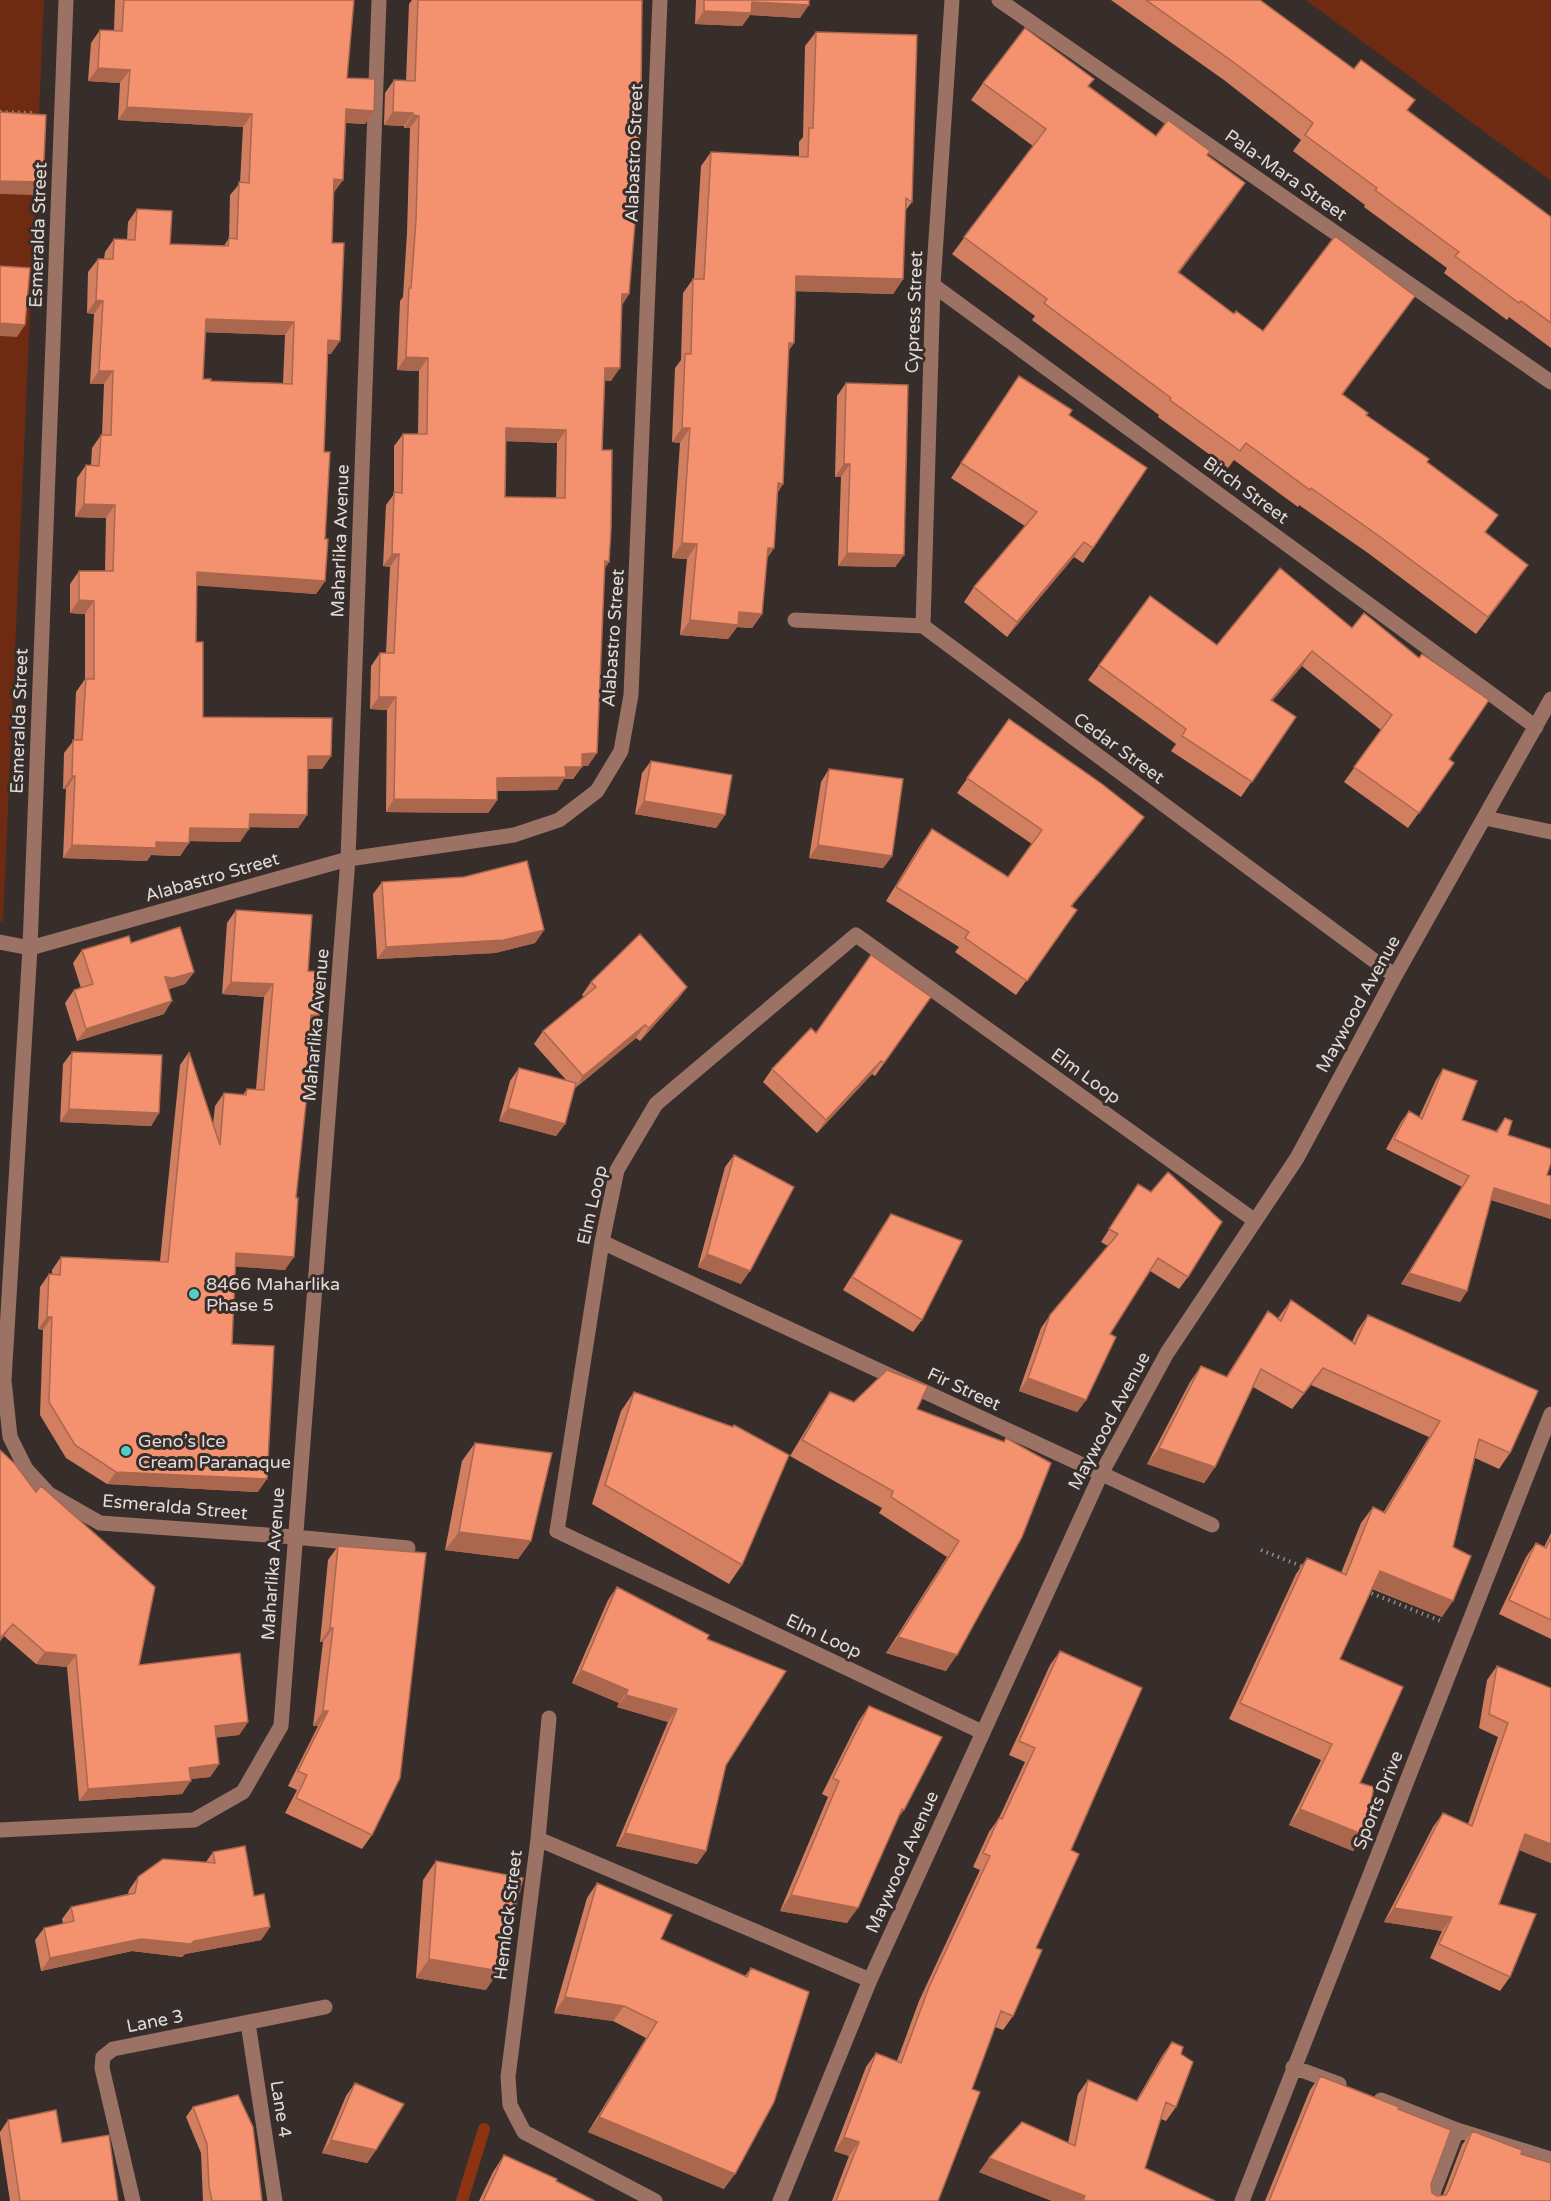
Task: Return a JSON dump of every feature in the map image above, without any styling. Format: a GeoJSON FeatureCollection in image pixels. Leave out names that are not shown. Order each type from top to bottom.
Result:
{"type":"FeatureCollection","features":[{"type":"Feature","properties":{"kind":"street","name":"Esmeralda Street"},"geometry":{"type":"LineString","coordinates":[[66,0],[30,948],[4,1380],[10,1437],[26,1468],[49,1494],[100,1523],[295,1536],[408,1548]]}},
{"type":"Feature","properties":{"kind":"street","name":"Maharlika Avenue"},"geometry":{"type":"LineString","coordinates":[[0,1830],[194,1820],[243,1792],[281,1726],[348,859],[380,0]]}},
{"type":"Feature","properties":{"kind":"street","name":"Alabastro Street"},"geometry":{"type":"LineString","coordinates":[[0,942],[30,948],[348,859],[514,835],[560,820],[597,791],[621,751],[631,695],[660,0]]}},
{"type":"Feature","properties":{"kind":"street","name":"Cypress Street"},"geometry":{"type":"LineString","coordinates":[[922,626],[933,285],[952,0]]}},
{"type":"Feature","properties":{"kind":"street","name":"Pala-Mara Street"},"geometry":{"type":"LineString","coordinates":[[999,0],[1551,382]]}},
{"type":"Feature","properties":{"kind":"street","name":"Birch Street"},"geometry":{"type":"LineString","coordinates":[[933,285],[1536,726]]}},
{"type":"Feature","properties":{"kind":"street"},"geometry":{"type":"LineString","coordinates":[[795,620],[922,626]]}},
{"type":"Feature","properties":{"kind":"street","name":"Cedar Street"},"geometry":{"type":"LineString","coordinates":[[922,626],[1395,976]]}},
{"type":"Feature","properties":{"kind":"street","name":"Maywood Avenue"},"geometry":{"type":"LineString","coordinates":[[780,2201],[870,1980],[1101,1474],[1167,1353],[1297,1158],[1395,976],[1551,699]]}},
{"type":"Feature","properties":{"kind":"street"},"geometry":{"type":"LineString","coordinates":[[1485,818],[1551,832]]}},
{"type":"Feature","properties":{"kind":"street","name":"Elm Loop"},"geometry":{"type":"LineString","coordinates":[[982,1732],[557,1531],[602,1242],[617,1170],[656,1104],[856,935],[1254,1220]]}},
{"type":"Feature","properties":{"kind":"street","name":"Fir Street"},"geometry":{"type":"LineString","coordinates":[[602,1242],[1212,1526]]}},
{"type":"Feature","properties":{"kind":"street","name":"Sports Drive"},"geometry":{"type":"LineString","coordinates":[[1242,2201],[1466,1631],[1546,1440],[1551,1414]]}},
{"type":"Feature","properties":{"kind":"street"},"geometry":{"type":"LineString","coordinates":[[538,1839],[549,1718]]}},
{"type":"Feature","properties":{"kind":"street","name":"Hemlock Street"},"geometry":{"type":"LineString","coordinates":[[655,2201],[524,2132],[510,2105],[508,2077],[538,1839],[870,1980]]}},
{"type":"Feature","properties":{"kind":"street","name":"Lane 3"},"geometry":{"type":"LineString","coordinates":[[133,2201],[102,2068],[104,2056],[113,2049],[326,2007]]}},
{"type":"Feature","properties":{"kind":"street","name":"Lane 4"},"geometry":{"type":"LineString","coordinates":[[248,2023],[275,2201]]}},
{"type":"Feature","properties":{"kind":"street"},"geometry":{"type":"LineString","coordinates":[[1293,2067],[1348,2088]]}},
{"type":"Feature","properties":{"kind":"street"},"geometry":{"type":"LineString","coordinates":[[1370,2096],[1457,2130],[1551,2159]]}},
{"type":"Feature","properties":{"kind":"street"},"geometry":{"type":"LineString","coordinates":[[1430,2201],[1457,2130]]}},
{"type":"Feature","properties":{"kind":"path"},"geometry":{"type":"LineString","coordinates":[[0,112],[62,114]]}},
{"type":"Feature","properties":{"kind":"path"},"geometry":{"type":"LineString","coordinates":[[1261,1550],[1314,1571]]}},
{"type":"Feature","properties":{"kind":"path"},"geometry":{"type":"LineString","coordinates":[[1358,1588],[1466,1631]]}},
{"type":"Feature","properties":{"kind":"shaded area"},"geometry":{"type":"Polygon","coordinates":[[[0,0],[44,0],[3,921],[0,921],[0,0]]]}},
{"type":"Feature","properties":{"kind":"shaded area"},"geometry":{"type":"Polygon","coordinates":[[[1306,0],[1551,0],[1551,181],[1306,0]]]}},
{"type":"Feature","properties":{"kind":"building"},"geometry":{"type":"Polygon","coordinates":[[[124,0],[354,0],[347,78],[375,79],[374,111],[346,109],[343,180],[334,179],[332,243],[344,243],[340,341],[328,340],[324,452],[330,452],[325,581],[197,572],[196,642],[203,642],[203,717],[332,718],[331,756],[308,756],[307,815],[250,814],[249,829],[190,828],[189,843],[156,842],[156,848],[72,845],[75,776],[72,776],[73,740],[82,740],[86,679],[94,679],[94,601],[79,600],[79,571],[113,571],[115,505],[84,504],[86,465],[99,466],[101,435],[111,435],[113,371],[99,371],[103,301],[96,300],[98,259],[113,259],[114,239],[135,240],[137,209],[172,211],[170,244],[228,246],[229,238],[237,239],[239,182],[249,183],[252,114],[127,107],[130,70],[98,68],[100,30],[122,31],[124,0]],[[206,319],[203,379],[292,384],[294,322],[206,319]]]}},
{"type":"Feature","properties":{"kind":"building"},"geometry":{"type":"Polygon","coordinates":[[[418,0],[642,0],[641,99],[629,294],[622,294],[620,368],[605,368],[602,450],[612,450],[611,529],[609,562],[605,561],[597,753],[582,754],[582,767],[565,767],[566,777],[497,778],[497,800],[394,799],[396,697],[379,697],[380,653],[394,653],[399,554],[392,554],[394,492],[402,493],[403,434],[427,434],[428,358],[406,357],[409,288],[411,288],[416,220],[419,116],[413,113],[393,112],[394,80],[415,81],[418,0]],[[506,428],[505,497],[565,498],[566,430],[506,428]]]}},
{"type":"Feature","properties":{"kind":"building"},"geometry":{"type":"Polygon","coordinates":[[[704,0],[809,0],[809,5],[752,2],[751,13],[704,11],[704,0]]]}},
{"type":"Feature","properties":{"kind":"building"},"geometry":{"type":"Polygon","coordinates":[[[1146,0],[1260,0],[1354,69],[1361,60],[1415,100],[1407,110],[1551,217],[1551,323],[1521,301],[1519,303],[1455,256],[1459,252],[1305,135],[1313,123],[1236,64],[1146,0]]]}},
{"type":"Feature","properties":{"kind":"building"},"geometry":{"type":"Polygon","coordinates":[[[1025,28],[1094,79],[1088,86],[1156,136],[1168,120],[1210,151],[1207,155],[1245,183],[1178,272],[1234,314],[1236,311],[1263,331],[1335,236],[1415,296],[1342,394],[1368,413],[1366,415],[1429,459],[1427,462],[1498,515],[1485,532],[1528,565],[1488,617],[1379,536],[1311,488],[1310,490],[1246,443],[1240,451],[1044,303],[1047,299],[964,237],[1046,129],[983,83],[1025,28]]]}},
{"type":"Feature","properties":{"kind":"building"},"geometry":{"type":"Polygon","coordinates":[[[816,32],[917,35],[912,202],[906,198],[903,279],[796,276],[794,343],[789,343],[783,484],[778,483],[774,548],[768,548],[762,614],[739,612],[738,625],[690,620],[697,544],[682,543],[690,428],[682,428],[685,354],[691,354],[693,279],[704,279],[711,152],[808,157],[809,128],[813,128],[816,32]]]}},
{"type":"Feature","properties":{"kind":"building"},"geometry":{"type":"Polygon","coordinates":[[[0,112],[46,115],[43,182],[0,181],[0,112]]]}},
{"type":"Feature","properties":{"kind":"building"},"geometry":{"type":"Polygon","coordinates":[[[0,266],[30,268],[25,325],[0,323],[0,266]]]}},
{"type":"Feature","properties":{"kind":"building"},"geometry":{"type":"Polygon","coordinates":[[[1019,376],[1072,410],[1069,415],[1147,468],[1093,548],[1084,542],[1017,622],[974,587],[1037,512],[961,463],[1019,376]]]}},
{"type":"Feature","properties":{"kind":"building"},"geometry":{"type":"Polygon","coordinates":[[[846,383],[908,385],[904,555],[847,553],[850,464],[844,464],[846,383]]]}},
{"type":"Feature","properties":{"kind":"building"},"geometry":{"type":"Polygon","coordinates":[[[1280,568],[1352,628],[1364,613],[1419,658],[1422,654],[1489,700],[1449,759],[1454,763],[1419,813],[1354,767],[1392,715],[1312,651],[1271,700],[1296,717],[1252,782],[1182,736],[1186,729],[1099,665],[1150,596],[1217,645],[1280,568]]]}},
{"type":"Feature","properties":{"kind":"building"},"geometry":{"type":"Polygon","coordinates":[[[1009,719],[1102,784],[1144,817],[1071,906],[1077,910],[1027,981],[965,938],[969,932],[896,887],[932,829],[1008,877],[1042,830],[967,778],[1009,719]]]}},
{"type":"Feature","properties":{"kind":"building"},"geometry":{"type":"Polygon","coordinates":[[[651,761],[732,775],[725,815],[644,801],[651,761]]]}},
{"type":"Feature","properties":{"kind":"building"},"geometry":{"type":"Polygon","coordinates":[[[829,769],[903,779],[892,856],[818,845],[829,769]]]}},
{"type":"Feature","properties":{"kind":"building"},"geometry":{"type":"Polygon","coordinates":[[[527,861],[544,930],[504,940],[386,947],[382,882],[464,877],[527,861]]]}},
{"type":"Feature","properties":{"kind":"building"},"geometry":{"type":"Polygon","coordinates":[[[236,910],[312,915],[308,971],[322,972],[319,1015],[311,1015],[307,1094],[296,1198],[298,1198],[294,1257],[236,1253],[232,1344],[274,1346],[267,1479],[116,1472],[75,1445],[49,1402],[52,1317],[47,1317],[49,1274],[60,1275],[61,1257],[168,1262],[189,1052],[220,1145],[224,1093],[246,1095],[247,1089],[264,1090],[273,984],[231,982],[236,910]]]}},
{"type":"Feature","properties":{"kind":"building"},"geometry":{"type":"Polygon","coordinates":[[[180,927],[194,972],[173,978],[165,977],[172,1001],[86,1029],[74,990],[93,984],[82,950],[129,936],[131,943],[180,927]]]}},
{"type":"Feature","properties":{"kind":"building"},"geometry":{"type":"Polygon","coordinates":[[[640,934],[687,987],[649,1028],[645,1025],[583,1076],[543,1031],[596,987],[591,982],[640,934]]]}},
{"type":"Feature","properties":{"kind":"building"},"geometry":{"type":"Polygon","coordinates":[[[871,955],[931,997],[884,1063],[881,1061],[826,1120],[772,1069],[811,1028],[816,1033],[871,955]]]}},
{"type":"Feature","properties":{"kind":"building"},"geometry":{"type":"Polygon","coordinates":[[[72,1052],[162,1055],[159,1113],[69,1109],[72,1052]]]}},
{"type":"Feature","properties":{"kind":"building"},"geometry":{"type":"Polygon","coordinates":[[[519,1068],[576,1083],[565,1124],[508,1108],[519,1068]]]}},
{"type":"Feature","properties":{"kind":"building"},"geometry":{"type":"Polygon","coordinates":[[[1443,1069],[1477,1081],[1462,1120],[1497,1132],[1505,1118],[1512,1121],[1508,1135],[1551,1149],[1551,1163],[1547,1175],[1551,1176],[1551,1206],[1494,1188],[1467,1291],[1409,1273],[1469,1176],[1394,1139],[1409,1111],[1422,1119],[1443,1069]]]}},
{"type":"Feature","properties":{"kind":"building"},"geometry":{"type":"Polygon","coordinates":[[[734,1155],[794,1187],[750,1271],[707,1254],[734,1155]]]}},
{"type":"Feature","properties":{"kind":"building"},"geometry":{"type":"Polygon","coordinates":[[[1168,1172],[1222,1222],[1188,1277],[1158,1258],[1110,1334],[1116,1337],[1086,1400],[1028,1378],[1050,1315],[1118,1234],[1109,1229],[1138,1184],[1151,1192],[1168,1172]]]}},
{"type":"Feature","properties":{"kind":"building"},"geometry":{"type":"Polygon","coordinates":[[[891,1214],[962,1241],[922,1320],[852,1277],[891,1214]]]}},
{"type":"Feature","properties":{"kind":"building"},"geometry":{"type":"Polygon","coordinates":[[[1291,1300],[1355,1344],[1368,1315],[1538,1391],[1510,1453],[1479,1439],[1453,1547],[1471,1556],[1453,1601],[1380,1571],[1340,1659],[1403,1687],[1360,1783],[1374,1787],[1364,1835],[1300,1809],[1332,1744],[1240,1703],[1307,1558],[1346,1575],[1373,1507],[1385,1513],[1440,1421],[1323,1368],[1304,1393],[1261,1369],[1215,1467],[1159,1448],[1201,1366],[1227,1377],[1268,1311],[1281,1321],[1291,1300]]]}},
{"type":"Feature","properties":{"kind":"building"},"geometry":{"type":"Polygon","coordinates":[[[887,1370],[928,1386],[917,1409],[1004,1442],[1006,1438],[1051,1463],[1022,1537],[957,1655],[898,1637],[959,1541],[891,1497],[893,1491],[802,1440],[830,1392],[854,1402],[887,1370]]]}},
{"type":"Feature","properties":{"kind":"building"},"geometry":{"type":"Polygon","coordinates":[[[634,1392],[733,1427],[734,1425],[789,1455],[742,1565],[605,1485],[634,1392]]]}},
{"type":"Feature","properties":{"kind":"building"},"geometry":{"type":"Polygon","coordinates":[[[475,1443],[552,1453],[531,1541],[459,1532],[475,1443]]]}},
{"type":"Feature","properties":{"kind":"building"},"geometry":{"type":"Polygon","coordinates":[[[0,1450],[15,1464],[36,1492],[41,1486],[155,1587],[139,1665],[240,1653],[248,1722],[215,1726],[219,1764],[189,1768],[191,1781],[88,1789],[76,1655],[45,1652],[13,1624],[0,1638],[0,1450]]]}},
{"type":"Feature","properties":{"kind":"building"},"geometry":{"type":"Polygon","coordinates":[[[1551,1538],[1551,1620],[1509,1600],[1536,1543],[1546,1548],[1551,1538]]]}},
{"type":"Feature","properties":{"kind":"building"},"geometry":{"type":"Polygon","coordinates":[[[338,1546],[426,1553],[400,1778],[372,1835],[296,1798],[307,1775],[298,1771],[328,1711],[323,1711],[333,1628],[330,1628],[338,1546]]]}},
{"type":"Feature","properties":{"kind":"building"},"geometry":{"type":"Polygon","coordinates":[[[617,1587],[709,1635],[707,1639],[786,1671],[726,1765],[706,1851],[625,1833],[677,1709],[626,1695],[628,1690],[581,1670],[617,1587]]]}},
{"type":"Feature","properties":{"kind":"building"},"geometry":{"type":"Polygon","coordinates":[[[1060,1651],[1142,1688],[1071,1850],[1079,1854],[1036,1948],[1042,1950],[1013,2016],[1001,2011],[972,2089],[980,2092],[938,2201],[836,2201],[859,2142],[844,2137],[876,2053],[901,2063],[929,1987],[990,1856],[983,1853],[999,1818],[1002,1819],[1035,1748],[1019,1741],[1060,1651]]]}},
{"type":"Feature","properties":{"kind":"building"},"geometry":{"type":"Polygon","coordinates":[[[1497,1666],[1551,1688],[1551,1844],[1525,1834],[1499,1904],[1536,1914],[1510,1977],[1439,1944],[1452,1917],[1394,1908],[1443,1813],[1472,1826],[1508,1723],[1489,1714],[1497,1666]]]}},
{"type":"Feature","properties":{"kind":"building"},"geometry":{"type":"Polygon","coordinates":[[[869,1706],[942,1737],[904,1810],[902,1809],[858,1908],[791,1895],[839,1781],[833,1778],[869,1706]]]}},
{"type":"Feature","properties":{"kind":"building"},"geometry":{"type":"Polygon","coordinates":[[[245,1846],[254,1896],[264,1894],[270,1927],[194,1941],[191,1944],[141,1939],[50,1958],[44,1928],[74,1921],[71,1907],[135,1893],[138,1877],[163,1859],[215,1863],[213,1852],[245,1846]]]}},
{"type":"Feature","properties":{"kind":"building"},"geometry":{"type":"Polygon","coordinates":[[[436,1861],[523,1878],[499,1971],[429,1959],[436,1861]]]}},
{"type":"Feature","properties":{"kind":"building"},"geometry":{"type":"Polygon","coordinates":[[[597,1883],[672,1915],[661,1939],[747,1977],[751,1968],[809,1992],[774,2102],[735,2174],[599,2117],[657,2022],[624,2006],[565,1997],[597,1883]]]}},
{"type":"Feature","properties":{"kind":"building"},"geometry":{"type":"Polygon","coordinates":[[[1172,2042],[1183,2047],[1181,2054],[1193,2062],[1176,2107],[1166,2102],[1145,2168],[1215,2201],[1083,2201],[1085,2196],[989,2158],[1022,2122],[1075,2146],[1088,2080],[1137,2101],[1172,2042]]]}},
{"type":"Feature","properties":{"kind":"building"},"geometry":{"type":"Polygon","coordinates":[[[1320,2076],[1451,2130],[1431,2184],[1432,2193],[1437,2196],[1446,2195],[1449,2190],[1472,2131],[1522,2150],[1521,2154],[1551,2163],[1551,2201],[1269,2201],[1320,2076]]]}},
{"type":"Feature","properties":{"kind":"building"},"geometry":{"type":"Polygon","coordinates":[[[355,2083],[404,2104],[376,2150],[331,2140],[355,2083]]]}},
{"type":"Feature","properties":{"kind":"building"},"geometry":{"type":"Polygon","coordinates":[[[238,2095],[253,2127],[262,2201],[212,2201],[207,2144],[193,2107],[238,2095]]]}},
{"type":"Feature","properties":{"kind":"building"},"geometry":{"type":"Polygon","coordinates":[[[56,2110],[62,2143],[109,2135],[118,2201],[20,2201],[8,2120],[56,2110]]]}},
{"type":"Feature","properties":{"kind":"building"},"geometry":{"type":"Polygon","coordinates":[[[504,2155],[557,2179],[556,2181],[595,2201],[483,2201],[504,2155]]]}},
{"type":"Feature","properties":{"kind":"waterway"},"geometry":{"type":"LineString","coordinates":[[462,2201],[484,2129]]}},
{"type":"Feature","properties":{"kind":"place","name":"8466 Maharlika Phase 5"},"geometry":{"type":"Point","coordinates":[194,1294]}},
{"type":"Feature","properties":{"kind":"place","name":"Geno’s Ice Cream Paranaque"},"geometry":{"type":"Point","coordinates":[126,1451]}}]}
